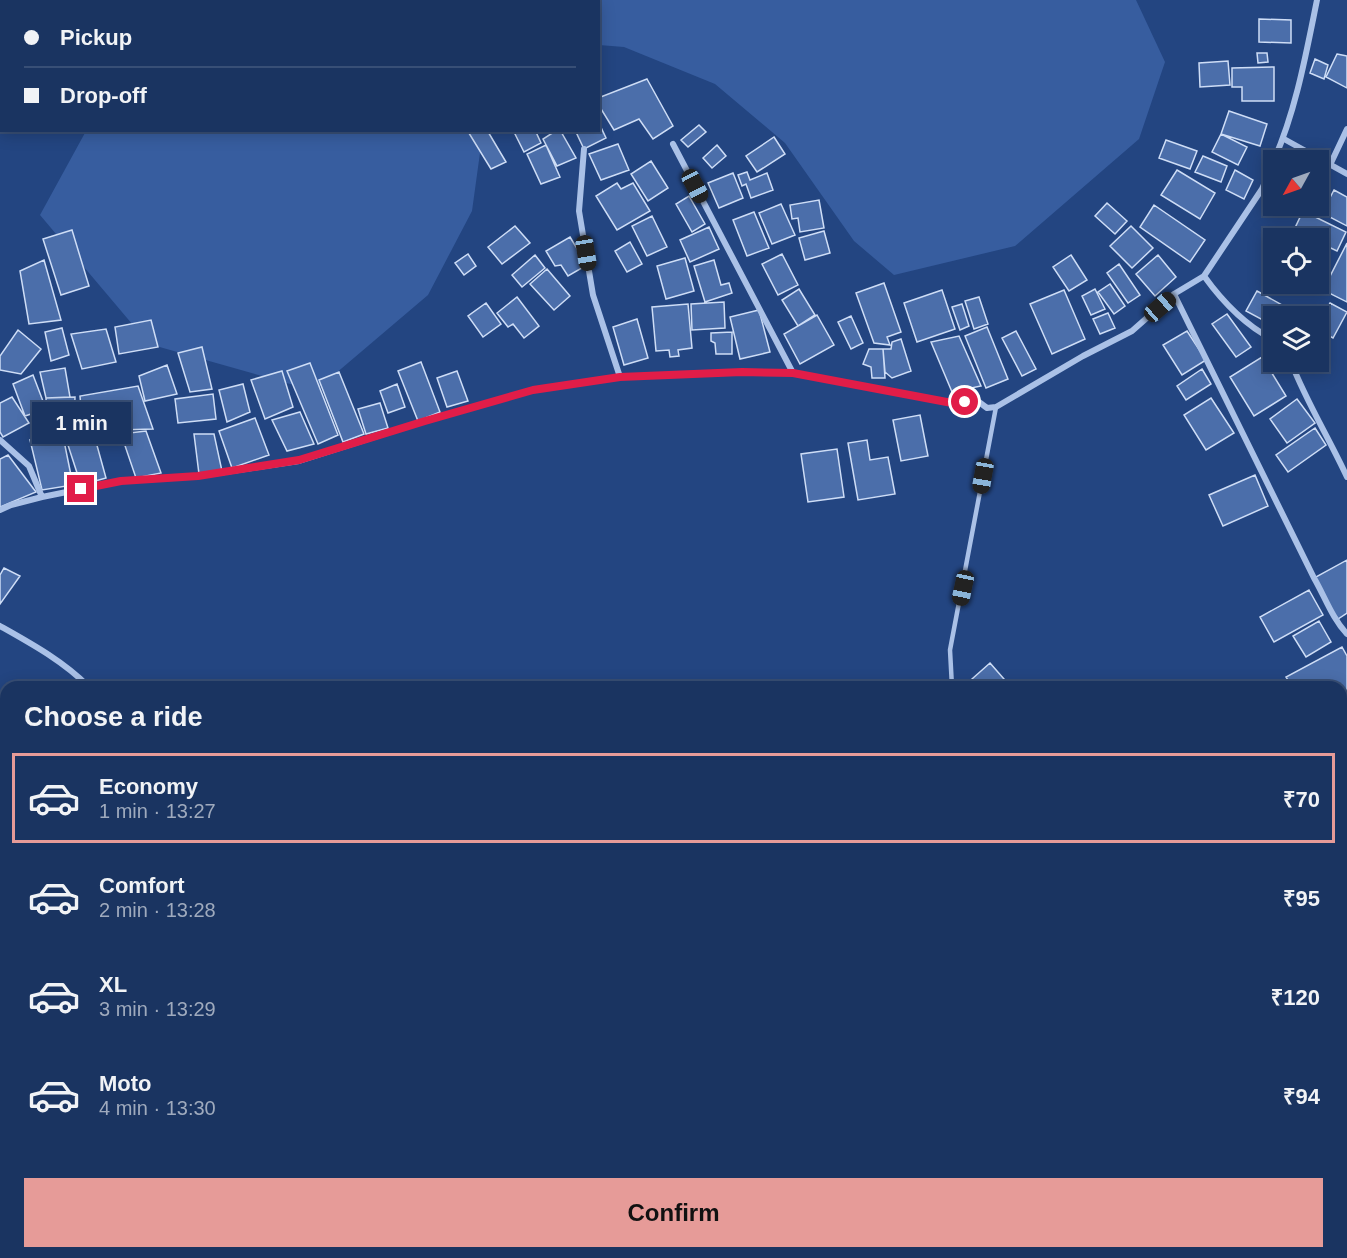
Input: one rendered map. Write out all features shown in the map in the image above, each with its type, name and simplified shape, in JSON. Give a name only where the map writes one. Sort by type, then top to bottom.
[{"type":"street","points":[[1279,150],[1302,71],[1317,0]]},
{"type":"street","points":[[1330,165],[1347,129]]},
{"type":"street","points":[[1284,139],[1347,174]]},
{"type":"street","points":[[673,144],[793,373]]},
{"type":"street","points":[[584,149],[579,211],[593,295],[620,377]]},
{"type":"street","points":[[0,510],[42,497],[121,481],[198,476],[299,460],[533,390],[620,377],[742,372],[793,373],[952,403],[979,402],[987,408],[996,407],[1083,356],[1132,331],[1174,294],[1204,276],[1263,187]]},
{"type":"street","points":[[1204,276],[1216,293],[1263,334]]},
{"type":"street","points":[[1174,294],[1329,604],[1335,621],[1347,634]]},
{"type":"street","points":[[1295,372],[1347,477]]},
{"type":"street","points":[[0,440],[29,466],[42,497]]},
{"type":"street","points":[[0,626],[47,652],[83,681]]},
{"type":"lane","points":[[952,681],[950,650],[996,407]]},
{"type":"shaded area","points":[[600,0],[1136,0],[1165,62],[1139,139],[1015,246],[894,275],[854,241],[785,143],[715,84],[624,47],[600,45]]},
{"type":"shaded area","points":[[85,132],[483,132],[472,211],[428,295],[315,391],[149,344],[40,215]]},
{"type":"building","points":[[1259,19],[1291,20],[1291,43],[1259,42]]},
{"type":"building","points":[[1257,53],[1267,53],[1268,62],[1258,63]]},
{"type":"building","points":[[1337,54],[1347,56],[1347,88],[1326,77]]},
{"type":"building","points":[[1315,59],[1328,65],[1324,79],[1310,73]]},
{"type":"building","points":[[1228,61],[1230,85],[1200,87],[1199,63]]},
{"type":"building","points":[[1274,67],[1274,101],[1242,101],[1242,87],[1232,87],[1232,68]]},
{"type":"building","points":[[647,79],[673,126],[653,139],[639,119],[614,130],[600,107],[600,97]]},
{"type":"building","points":[[1229,111],[1267,124],[1260,146],[1221,134]]},
{"type":"building","points":[[600,125],[606,138],[584,149],[576,132],[600,132]]},
{"type":"building","points":[[699,125],[706,132],[688,147],[681,140]]},
{"type":"building","points":[[468,132],[488,132],[506,162],[491,169]]},
{"type":"building","points":[[514,132],[536,132],[541,143],[524,152]]},
{"type":"building","points":[[554,132],[561,132],[576,158],[557,166],[543,139]]},
{"type":"building","points":[[1221,134],[1247,147],[1238,165],[1212,152]]},
{"type":"building","points":[[774,137],[785,154],[757,172],[746,156]]},
{"type":"building","points":[[1166,140],[1197,151],[1190,169],[1159,158]]},
{"type":"building","points":[[618,144],[629,170],[601,180],[589,154]]},
{"type":"building","points":[[546,145],[560,177],[541,184],[527,154]]},
{"type":"building","points":[[717,145],[726,156],[712,168],[703,158]]},
{"type":"building","points":[[1203,156],[1227,166],[1221,182],[1195,172]]},
{"type":"building","points":[[651,161],[668,188],[648,201],[631,174]]},
{"type":"building","points":[[1177,170],[1215,193],[1200,219],[1161,195]]},
{"type":"building","points":[[1235,170],[1253,180],[1244,199],[1226,190]]},
{"type":"building","points":[[747,172],[750,180],[767,173],[773,190],[751,198],[746,184],[742,186],[738,175]]},
{"type":"building","points":[[733,173],[743,198],[719,208],[708,183]]},
{"type":"building","points":[[617,183],[621,189],[633,183],[650,211],[617,230],[596,196]]},
{"type":"building","points":[[1334,190],[1347,197],[1347,226],[1328,216],[1329,200]]},
{"type":"building","points":[[689,196],[705,224],[692,232],[676,204]]},
{"type":"building","points":[[819,200],[824,228],[800,232],[798,218],[792,219],[790,205]]},
{"type":"building","points":[[1107,203],[1127,221],[1115,234],[1095,216]]},
{"type":"building","points":[[781,204],[795,235],[772,244],[759,213]]},
{"type":"building","points":[[1154,205],[1205,240],[1190,262],[1140,227]]},
{"type":"building","points":[[754,212],[769,248],[747,256],[733,220]]},
{"type":"building","points":[[652,216],[667,247],[647,256],[632,226]]},
{"type":"building","points":[[1301,216],[1313,216],[1346,232],[1337,251],[1329,247],[1329,228],[1295,228]]},
{"type":"building","points":[[515,226],[530,243],[502,264],[488,247]]},
{"type":"building","points":[[1131,226],[1153,248],[1132,268],[1110,246]]},
{"type":"building","points":[[709,227],[719,249],[690,262],[680,240]]},
{"type":"building","points":[[72,230],[89,286],[61,295],[43,239]]},
{"type":"building","points":[[824,231],[830,253],[805,260],[799,238]]},
{"type":"building","points":[[570,237],[587,265],[568,276],[561,265],[555,266],[546,251]]},
{"type":"building","points":[[630,242],[642,264],[627,272],[615,251]]},
{"type":"building","points":[[1347,243],[1347,302],[1329,293],[1329,278]]},
{"type":"building","points":[[468,254],[476,266],[464,275],[455,263]]},
{"type":"building","points":[[782,254],[798,285],[778,295],[762,264]]},
{"type":"building","points":[[535,255],[545,268],[522,287],[512,275]]},
{"type":"building","points":[[1071,255],[1087,280],[1069,291],[1053,267]]},
{"type":"building","points":[[1158,255],[1176,277],[1155,296],[1136,274]]},
{"type":"building","points":[[685,258],[694,291],[666,299],[657,266]]},
{"type":"building","points":[[44,260],[61,320],[29,324],[20,271]]},
{"type":"building","points":[[714,260],[721,285],[729,283],[732,293],[705,302],[694,266]]},
{"type":"building","points":[[1119,264],[1140,295],[1128,303],[1107,273]]},
{"type":"building","points":[[547,269],[570,296],[554,310],[530,284]]},
{"type":"building","points":[[884,283],[901,332],[887,337],[890,345],[874,343],[856,293]]},
{"type":"building","points":[[1110,284],[1125,306],[1114,314],[1098,292]]},
{"type":"building","points":[[799,289],[815,315],[798,326],[782,300]]},
{"type":"building","points":[[1095,289],[1105,309],[1091,315],[1082,296]]},
{"type":"building","points":[[942,290],[955,329],[917,342],[904,303]]},
{"type":"building","points":[[1064,290],[1085,339],[1052,354],[1030,304]]},
{"type":"building","points":[[1257,291],[1284,306],[1263,306],[1263,320],[1246,311]]},
{"type":"building","points":[[517,297],[539,326],[524,338],[513,324],[508,327],[497,313]]},
{"type":"building","points":[[979,297],[988,324],[974,329],[965,301]]},
{"type":"building","points":[[724,302],[725,328],[692,330],[691,304]]},
{"type":"building","points":[[486,303],[501,324],[483,337],[468,316]]},
{"type":"building","points":[[1330,303],[1347,312],[1333,338],[1329,336]]},
{"type":"building","points":[[688,304],[692,348],[678,350],[679,356],[670,357],[669,350],[656,351],[652,307]]},
{"type":"building","points":[[962,304],[969,326],[960,330],[952,307]]},
{"type":"building","points":[[759,310],[770,352],[740,359],[730,317]]},
{"type":"building","points":[[1108,313],[1115,328],[1100,334],[1093,319]]},
{"type":"building","points":[[1227,314],[1251,347],[1236,357],[1212,324]]},
{"type":"building","points":[[817,315],[834,345],[800,364],[784,334]]},
{"type":"building","points":[[851,316],[863,343],[851,349],[838,322]]},
{"type":"building","points":[[637,319],[648,358],[624,365],[613,327]]},
{"type":"building","points":[[151,320],[158,347],[119,354],[115,327]]},
{"type":"building","points":[[987,327],[1008,379],[986,388],[965,336]]},
{"type":"building","points":[[62,328],[69,355],[51,361],[45,332]]},
{"type":"building","points":[[106,329],[116,362],[82,369],[71,334]]},
{"type":"building","points":[[18,330],[41,349],[21,374],[0,370],[0,356]]},
{"type":"building","points":[[1016,331],[1036,369],[1022,376],[1002,338]]},
{"type":"building","points":[[1187,331],[1206,360],[1182,375],[1163,345]]},
{"type":"building","points":[[732,332],[732,354],[716,354],[715,343],[711,341],[711,333]]},
{"type":"building","points":[[959,336],[981,386],[952,392],[931,342]]},
{"type":"building","points":[[901,339],[911,371],[892,378],[885,372],[883,349],[891,349],[892,342]]},
{"type":"building","points":[[202,347],[212,389],[190,392],[178,353]]},
{"type":"building","points":[[869,349],[883,349],[885,378],[872,378],[871,367],[863,364]]},
{"type":"building","points":[[1262,357],[1263,372],[1271,372],[1286,396],[1254,416],[1230,377]]},
{"type":"building","points":[[421,362],[440,412],[418,421],[398,371]]},
{"type":"building","points":[[310,363],[338,435],[318,444],[287,371]]},
{"type":"building","points":[[167,365],[177,394],[145,401],[139,376]]},
{"type":"building","points":[[65,368],[70,397],[46,398],[40,372]]},
{"type":"building","points":[[1202,369],[1211,384],[1186,400],[1177,386]]},
{"type":"building","points":[[282,371],[293,407],[265,419],[251,380]]},
{"type":"building","points":[[457,371],[468,401],[447,407],[437,378]]},
{"type":"building","points":[[339,372],[364,434],[343,442],[319,380]]},
{"type":"building","points":[[33,375],[46,409],[25,416],[13,384]]},
{"type":"building","points":[[243,384],[250,412],[227,422],[219,390]]},
{"type":"building","points":[[397,384],[405,407],[388,413],[380,391]]},
{"type":"building","points":[[138,386],[153,429],[83,431],[80,396]]},
{"type":"building","points":[[213,394],[216,419],[178,423],[175,399]]},
{"type":"building","points":[[12,397],[29,423],[3,437],[0,432],[0,403]]},
{"type":"building","points":[[75,397],[74,427],[47,429],[46,398]]},
{"type":"building","points":[[1211,398],[1234,433],[1206,450],[1184,415]]},
{"type":"building","points":[[1297,399],[1315,423],[1287,443],[1270,419]]},
{"type":"building","points":[[380,403],[388,428],[366,434],[358,409]]},
{"type":"building","points":[[300,412],[314,444],[287,451],[272,420]]},
{"type":"building","points":[[920,415],[928,456],[901,461],[893,420]]},
{"type":"building","points":[[255,418],[269,455],[232,468],[219,431]]},
{"type":"building","points":[[1315,428],[1326,445],[1288,472],[1276,455]]},
{"type":"building","points":[[93,431],[106,478],[81,485],[66,439]]},
{"type":"building","points":[[146,431],[161,473],[136,478],[121,434]]},
{"type":"building","points":[[194,434],[214,434],[222,471],[199,474]]},
{"type":"building","points":[[63,436],[73,485],[42,490],[30,440]]},
{"type":"building","points":[[867,440],[870,460],[888,457],[895,494],[858,500],[848,443]]},
{"type":"building","points":[[837,449],[844,497],[808,502],[801,454]]},
{"type":"building","points":[[8,455],[36,492],[0,507],[0,459]]},
{"type":"building","points":[[1255,475],[1268,506],[1223,526],[1209,495]]},
{"type":"building","points":[[1347,560],[1347,613],[1335,621],[1314,578]]},
{"type":"building","points":[[4,568],[20,576],[0,604],[0,575]]},
{"type":"building","points":[[1309,590],[1323,615],[1274,642],[1260,617]]},
{"type":"building","points":[[1319,621],[1331,642],[1306,657],[1293,636]]},
{"type":"building","points":[[1342,647],[1347,656],[1347,681],[1288,681],[1286,677]]},
{"type":"building","points":[[990,663],[1006,681],[970,681]]},
{"type":"route","points":[[81,489],[121,481],[220,474],[299,460],[533,390],[620,377],[742,372],[793,373],[952,403],[965,402]]}]
